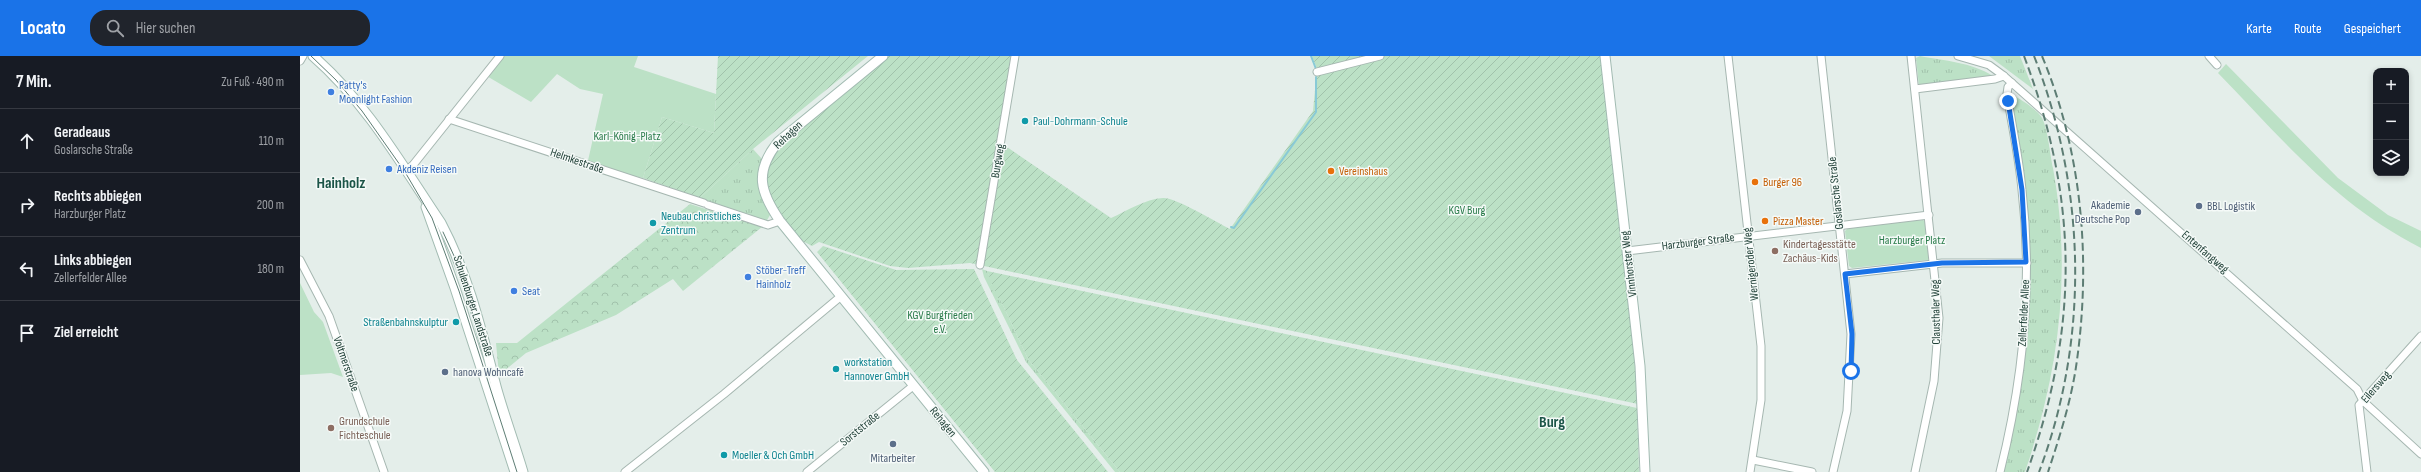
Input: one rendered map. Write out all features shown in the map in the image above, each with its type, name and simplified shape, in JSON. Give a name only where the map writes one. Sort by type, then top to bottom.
[{"type":"street","points":[[300,60],[303,56]]},
{"type":"street","name":"Schulenburger Landstraße","points":[[313,56],[352,96],[441,222],[458,259],[483,333],[498,392],[523,472]]},
{"type":"street","points":[[406,171],[500,56]]},
{"type":"street","name":"Rehagen","points":[[884,56],[788,133],[769,153],[763,169],[763,192],[780,221],[840,297],[984,472]]},
{"type":"street","name":"Burgweg","points":[[980,265],[1015,56]]},
{"type":"street","points":[[1317,72],[1380,56]]},
{"type":"street","name":"Vinnhorster Weg","points":[[1605,56],[1642,381],[1645,472]]},
{"type":"street","name":"Wernigeroder Weg","points":[[1728,56],[1762,372],[1759,425],[1750,472]]},
{"type":"street","name":"Goslarsche Straße","points":[[1821,56],[1852,334],[1851,371],[1847,411],[1833,472]]},
{"type":"street","name":"Clausthaler Weg","points":[[1912,56],[1939,318],[1931,401],[1915,472]]},
{"type":"street","name":"Entenfangweg","points":[[1958,56],[1979,60],[2004,76],[2357,389],[2363,401],[2421,454]]},
{"type":"street","points":[[2209,56],[2217,65]]},
{"type":"street","points":[[1915,89],[1995,79],[2004,76]]},
{"type":"street","name":"Zellerfelder Allee","points":[[2000,472],[2010,431],[2021,368],[2026,310],[2026,262],[2022,190],[2007,94],[2012,83]]},
{"type":"street","name":"Helmkestraße","points":[[450,119],[768,225],[780,221]]},
{"type":"street","name":"Schulenburger Landstraße","points":[[420,192],[455,288],[515,472]]},
{"type":"street","points":[[1840,225],[1929,215]]},
{"type":"street","name":"Harzburger Straße","points":[[1627,251],[1840,225]]},
{"type":"street","name":"Voltmerstraße","points":[[300,260],[329,316],[384,472]]},
{"type":"street","points":[[1845,274],[1934,264],[2026,262]]},
{"type":"street","points":[[625,472],[724,394],[840,297]]},
{"type":"street","name":"Eilersweg","points":[[2367,472],[2359,405],[2421,336]]},
{"type":"street","name":"Sorststraße","points":[[807,472],[913,386]]},
{"type":"street","points":[[1753,460],[1812,472]]},
{"type":"green space","name":"Karl-König-Platz","points":[[500,56],[638,56],[634,67],[716,94],[714,133],[662,117],[643,178],[587,165],[603,94],[580,89],[557,74],[531,102],[485,75]]},
{"type":"green space","points":[[718,56],[868,56],[753,149],[700,198],[643,178],[662,117],[714,133]]},
{"type":"green space","name":"KGV Burg","points":[[883,56],[1015,56],[1004,145],[1111,218],[1143,203],[1163,198],[1177,201],[1230,229],[1313,111],[1317,69],[1312,56],[1605,56],[1619,179],[1638,404],[970,263],[908,268],[890,266],[819,242],[812,246],[793,236],[762,183],[769,153]]},
{"type":"green space","points":[[1920,56],[1967,65],[1985,71],[1993,76],[1919,86],[1916,58]]},
{"type":"green space","points":[[1989,56],[2020,56],[2033,89]]},
{"type":"green space","points":[[2226,64],[2338,178],[2388,215],[2421,231],[2421,248],[2390,231],[2362,212],[2312,170],[2218,73]]},
{"type":"green space","points":[[2016,97],[2037,112],[2042,118],[2046,129],[2059,207],[2061,284],[2059,322],[2054,359],[2037,434],[2025,472],[2002,472],[2023,368],[2025,190],[2012,101]]},
{"type":"green space","points":[[753,149],[762,159],[759,174],[761,195],[770,215],[766,222],[700,198]]},
{"type":"green space","points":[[690,204],[762,227],[683,291],[673,279],[616,315],[526,353],[499,375],[496,343],[517,343]]},
{"type":"green space","name":"Harzburger Platz","points":[[1923,220],[1926,222],[1930,257],[1928,260],[1852,268],[1849,266],[1845,231],[1848,228]]},
{"type":"green space","name":"KGV Burgfrieden e.V.","points":[[823,246],[896,270],[974,269],[1017,360],[1108,472],[995,472],[817,252]]},
{"type":"green space","points":[[982,269],[987,271],[1028,359],[1120,472],[1115,472],[1026,362],[984,277]]},
{"type":"green space","points":[[987,271],[1637,408],[1639,472],[1120,472],[1028,359],[1000,299],[998,298]]},
{"type":"green space","points":[[300,283],[314,312],[323,322],[343,377],[331,373],[300,375]]},
{"type":"waterway","points":[[1311,56],[1316,69]]},
{"type":"waterway","points":[[1231,227],[1234,228],[1316,112],[1316,77]]},
{"type":"tram line","points":[[311,56],[336,80],[362,111],[405,172],[432,218],[459,291],[517,472]]},
{"type":"tram line","points":[[443,232],[455,258],[481,340]]},
{"type":"railway","points":[[2024,56],[2042,110],[2055,162],[2063,213],[2066,264],[2063,315],[2056,366],[2044,418],[2027,472]]},
{"type":"railway","points":[[2034,56],[2051,106],[2064,158],[2072,210],[2075,263],[2074,316],[2067,369],[2056,421],[2039,472]]},
{"type":"railway","points":[[2042,56],[2056,92],[2066,130],[2080,206],[2083,244],[2081,322],[2075,374],[2069,403],[2048,472]]},
{"type":"place","name":"Patty's Moonlight Fashion","points":[[331,92]]},
{"type":"place","name":"Paul-Dohrmann-Schule","points":[[1025,121]]},
{"type":"place","name":"Akdeniz Reisen","points":[[389,169]]},
{"type":"place","name":"Vereinshaus","points":[[1331,171]]},
{"type":"place","name":"Burger 96","points":[[1755,182]]},
{"type":"place","name":"BBL Logistik","points":[[2199,206]]},
{"type":"place","name":"Akademie Deutsche Pop","points":[[2138,212]]},
{"type":"place","name":"Pizza Master","points":[[1765,221]]},
{"type":"place","name":"Neubau christliches Zentrum","points":[[653,223]]},
{"type":"place","name":"Kindertagesstätte Zachäus-Kids","points":[[1775,251]]},
{"type":"place","name":"Stöber-Treff Hainholz","points":[[748,277]]},
{"type":"place","name":"Seat","points":[[514,291]]},
{"type":"place","name":"Straßenbahnskulptur","points":[[456,322]]},
{"type":"place","name":"workstation Hannover GmbH","points":[[836,369]]},
{"type":"place","name":"hanova Wohncafé","points":[[445,372]]},
{"type":"place","name":"Grundschule Fichteschule","points":[[331,428]]},
{"type":"place","name":"Mitarbeiter","points":[[893,444]]},
{"type":"place","name":"Moeller & Och GmbH","points":[[724,455]]},
{"type":"district","name":"Hainholz","points":[[341,183]]},
{"type":"district","name":"Burg","points":[[1552,422]]},
{"type":"route","points":[[1851,371],[1852,334],[1845,274],[1942,263],[2026,262],[2026,227],[2022,190],[2008,101]]}]
